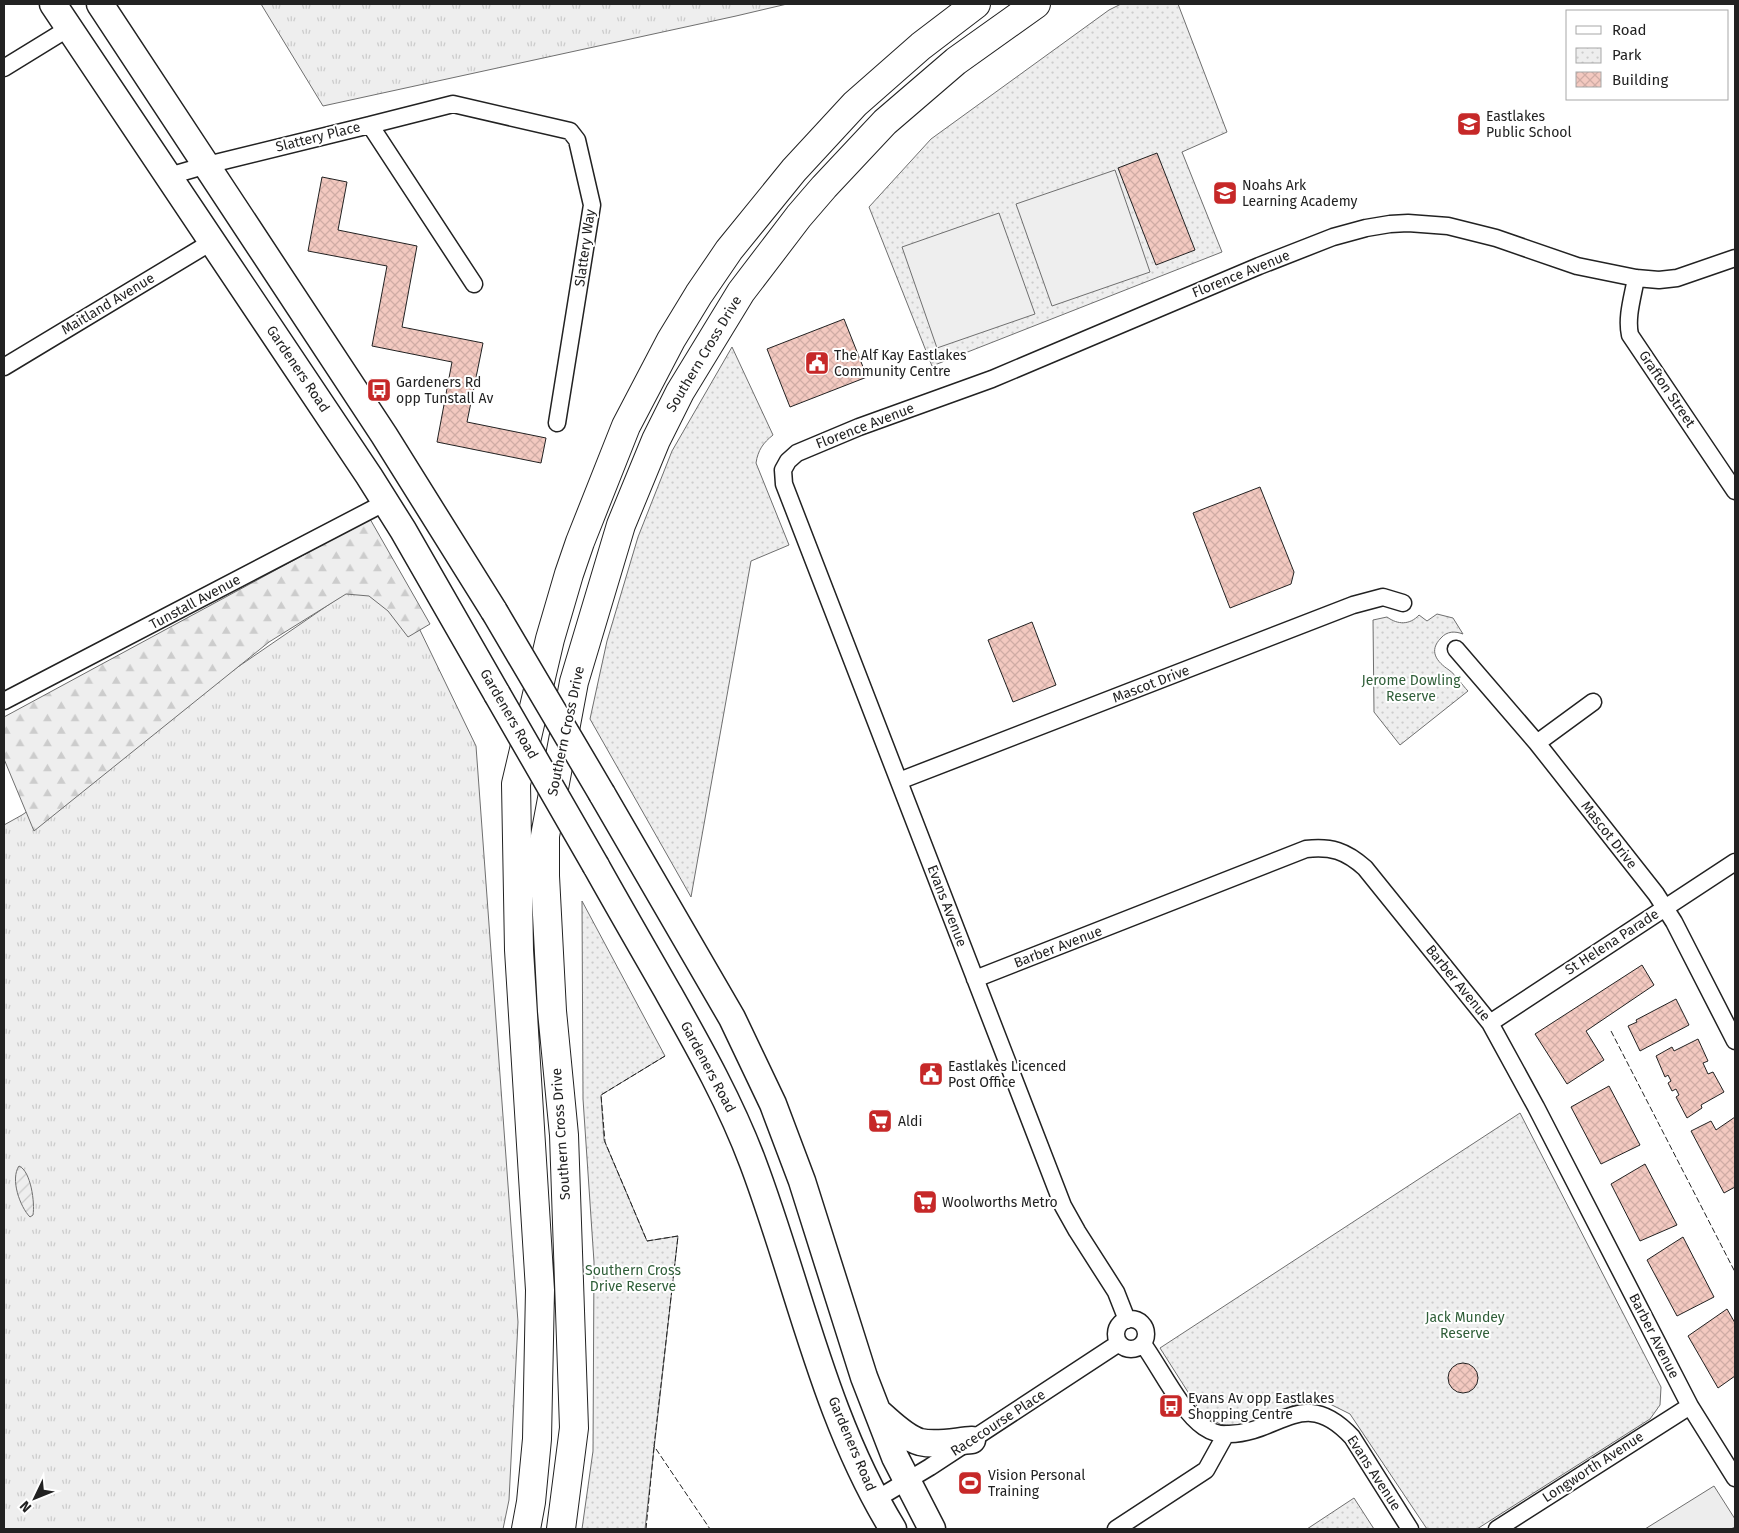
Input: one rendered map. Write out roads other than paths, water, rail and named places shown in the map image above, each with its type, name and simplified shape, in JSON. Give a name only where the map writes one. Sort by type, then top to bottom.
[{"type":"highway","points":[[526,1529],[531,1502],[537,1439],[540,1290],[519,950],[516,784],[550,639],[580,542],[626,426],[671,340],[699,294],[729,250],[794,170],[855,104],[921,46],[976,4]]},
{"type":"highway","name":"Southern Cross Drive","points":[[561,1529],[574,1428],[564,1135],[552,1010],[545,876],[545,836],[574,682],[621,525],[656,440],[680,392],[740,292],[799,216],[885,122],[956,62],[1036,4]]},
{"type":"main road","name":"Gardeners Road","points":[[53,4],[386,502],[712,1069],[752,1162],[843,1429],[875,1500],[892,1529]]},
{"type":"main road","points":[[100,4],[384,435],[494,611],[732,1018],[773,1104],[802,1182],[864,1377],[877,1412],[906,1481],[932,1529]]},
{"type":"main road","points":[[877,1412],[919,1442],[934,1444],[972,1440]]},
{"type":"street","points":[[4,68],[69,28]]},
{"type":"street","name":"Slattery Way","points":[[370,124],[453,104],[570,131],[577,140],[592,204],[557,423]]},
{"type":"street","name":"Slattery Place","points":[[169,176],[370,124],[474,284]]},
{"type":"street","name":"Florence Avenue","points":[[784,484],[783,470],[788,461],[797,453],[858,428],[992,379],[1259,266],[1333,237],[1366,228],[1408,223],[1448,226],[1496,238],[1577,266],[1636,278],[1660,280],[1677,278],[1735,258]]},
{"type":"street","name":"Maitland Avenue","points":[[4,367],[213,241]]},
{"type":"street","name":"Grafton Street","points":[[1636,278],[1628,328],[1630,335],[1735,491]]},
{"type":"street","name":"Evans Avenue","points":[[784,484],[1063,1206],[1116,1292],[1127,1320]]},
{"type":"street","name":"Tunstall Avenue","points":[[4,701],[386,502]]},
{"type":"street","name":"Mascot Drive","points":[[899,781],[1353,605],[1383,597],[1403,603]]},
{"type":"street","name":"Mascot Drive","points":[[1456,649],[1537,744],[1656,894],[1674,922],[1735,1041]]},
{"type":"street","points":[[1537,744],[1593,702]]},
{"type":"street","name":"Barber Avenue","points":[[975,978],[1306,849],[1321,847],[1335,849],[1355,858],[1366,868],[1490,1023],[1536,1107],[1690,1406],[1735,1478]]},
{"type":"street","name":"St Helena Parade","points":[[1490,1023],[1735,862]]},
{"type":"street","points":[[1127,1320],[1136,1320],[1144,1326],[1146,1336],[1143,1344],[1130,1350],[1122,1347],[1119,1343],[1117,1339],[1119,1325],[1127,1320]]},
{"type":"street","name":"Racecourse Place","points":[[875,1500],[972,1440],[1119,1343]]},
{"type":"street","name":"Evans Avenue","points":[[1143,1344],[1196,1420],[1206,1429],[1226,1434],[1248,1433],[1295,1414],[1316,1414],[1329,1418],[1341,1425],[1352,1437],[1410,1529]]},
{"type":"street","name":"Longworth Avenue","points":[[1497,1529],[1690,1406]]},
{"type":"street","points":[[1116,1529],[1206,1470],[1226,1434]]},
{"type":"place","name":"Eastlakes Public School","points":[[1469,124]]},
{"type":"place","name":"Noahs Ark Learning Academy","points":[[1225,193]]},
{"type":"place","name":"The Alf Kay Eastlakes Community Centre","points":[[817,363]]},
{"type":"place","name":"Gardeners Rd opp Tunstall Av","points":[[379,390]]},
{"type":"place","name":"Eastlakes Licenced Post Office","points":[[931,1074]]},
{"type":"place","name":"Aldi","points":[[880,1121]]},
{"type":"place","name":"Woolworths Metro","points":[[925,1202]]},
{"type":"place","name":"Evans Av opp Eastlakes Shopping Centre","points":[[1171,1406]]},
{"type":"place","name":"Vision Personal Training","points":[[970,1483]]},
{"type":"park label","name":"Jerome Dowling Reserve","points":[[1411,688]]},
{"type":"park label","name":"Southern Cross Drive Reserve","points":[[633,1278]]},
{"type":"park label","name":"Jack Mundey Reserve","points":[[1465,1325]]}]
